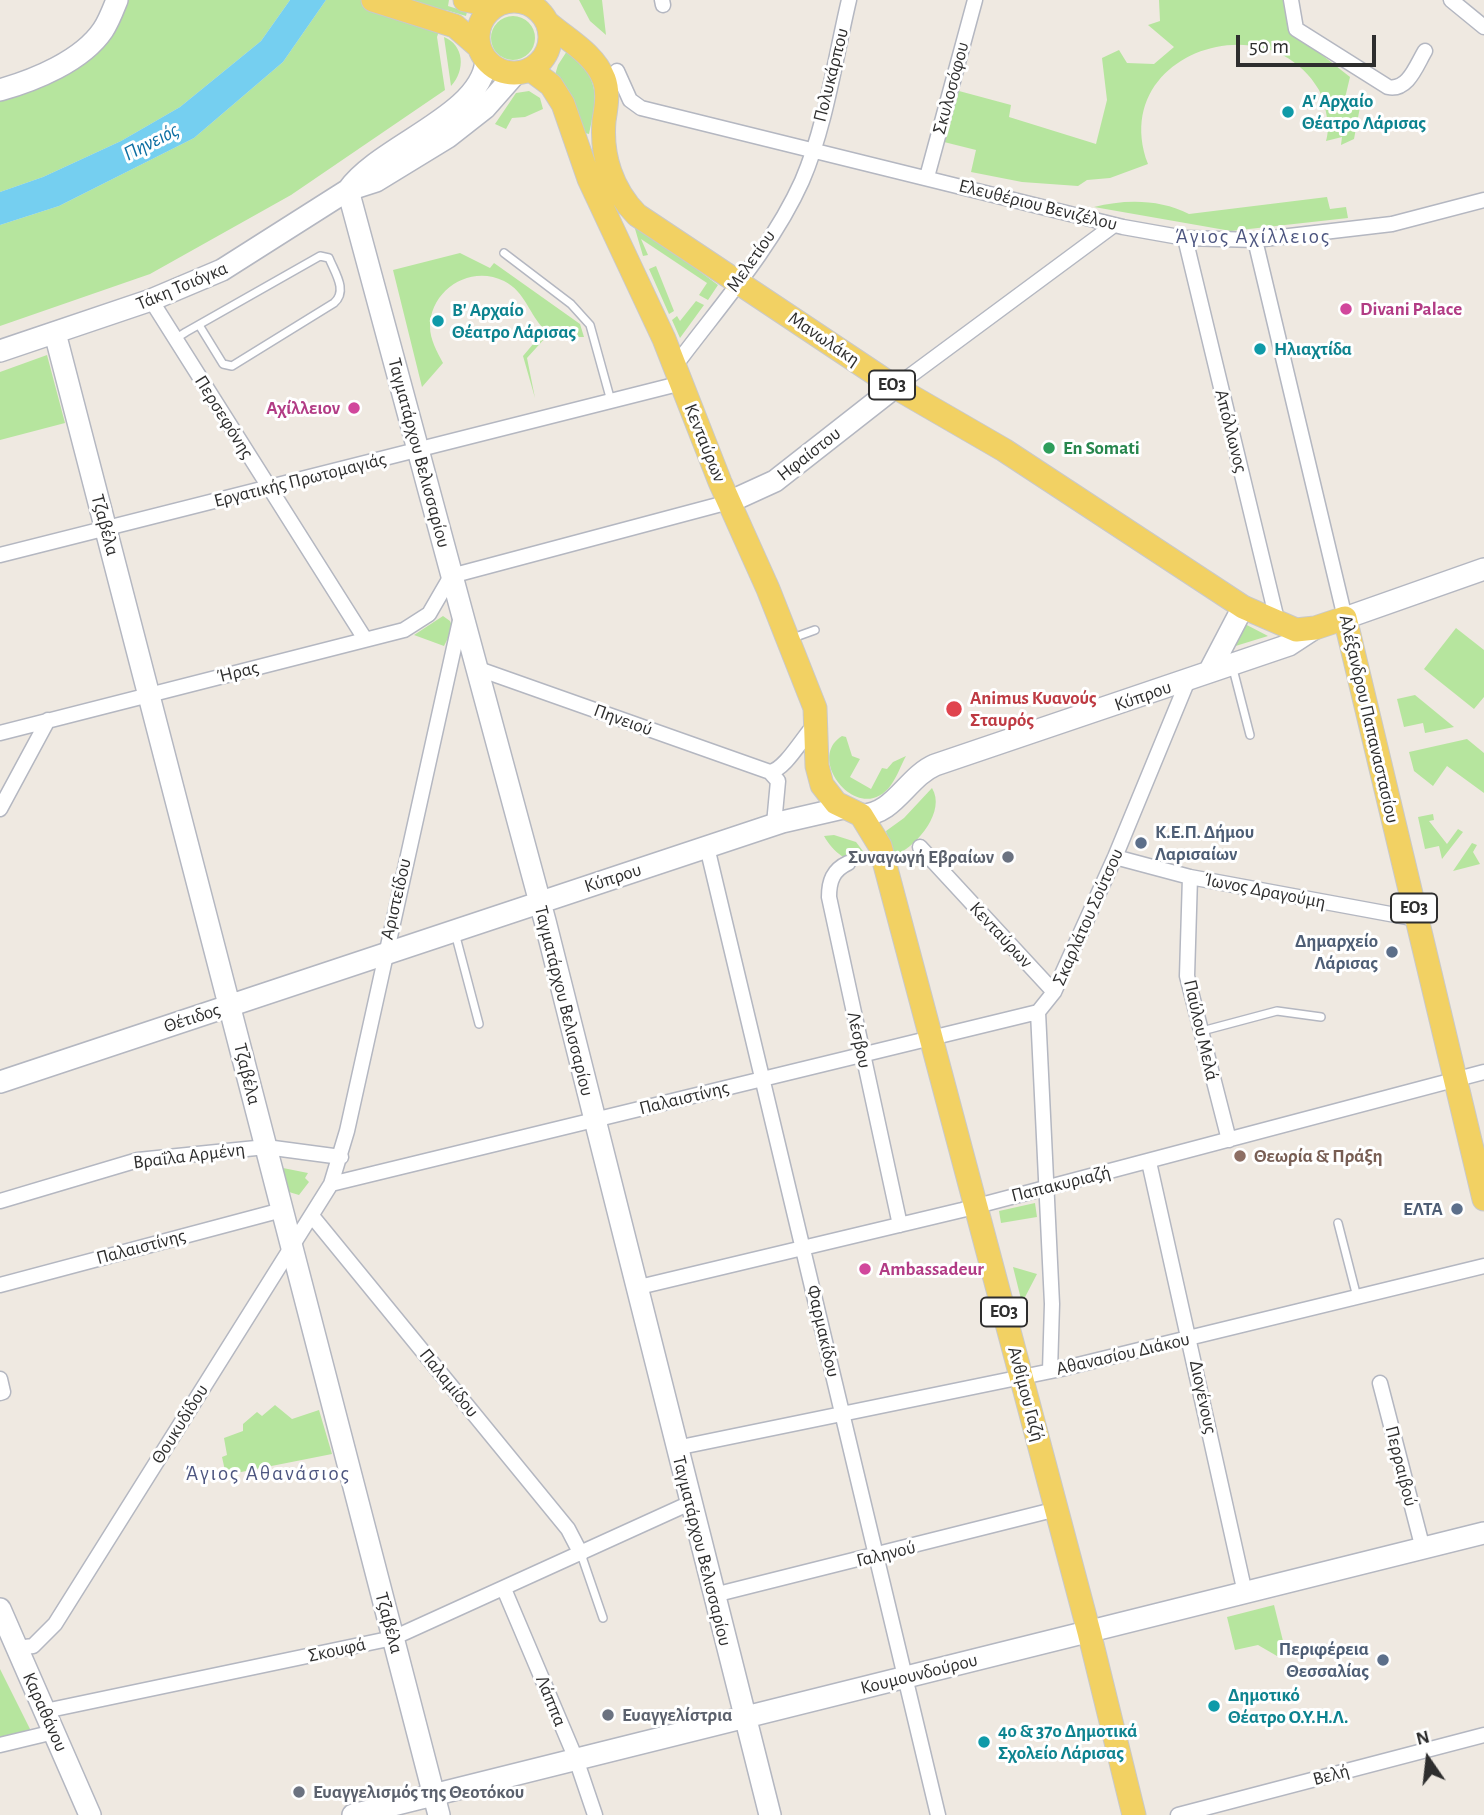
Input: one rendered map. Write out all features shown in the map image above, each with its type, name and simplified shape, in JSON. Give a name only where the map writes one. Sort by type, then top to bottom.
[{"type":"main road","name":"ΕΟ3","points":[[373,0],[463,30],[499,71],[523,72]]},
{"type":"main road","name":"ΕΟ3","points":[[465,0],[531,5],[546,14]]},
{"type":"main road","points":[[482,53],[481,23],[505,2]]},
{"type":"main road","points":[[523,72],[543,60],[548,49],[550,34],[546,14]]},
{"type":"main road","name":"Μανωλάκη","points":[[546,14],[586,53],[604,77],[607,89],[604,158],[629,208],[895,387],[1004,450],[1243,607],[1278,624]]},
{"type":"main road","name":"Κενταύρων","points":[[523,72],[551,85],[563,104],[589,178],[678,375],[789,639],[818,721],[818,772],[825,790],[852,812]]},
{"type":"main road","name":"Κύπρου","points":[[1278,624],[1296,630],[1315,628],[1345,618]]},
{"type":"main road","name":"Αλέξανδρου Παπαναστασίου","points":[[1345,618],[1484,1199]]},
{"type":"main road","name":"Ανθίμου Γαζή","points":[[852,812],[880,846],[1090,1632],[1134,1815]]},
{"type":"street","points":[[0,90],[67,62],[92,43],[104,29],[117,0]]},
{"type":"street","name":"Πολυκάρπου","points":[[813,149],[849,0]]},
{"type":"street","name":"Σκυλοσόφου","points":[[927,177],[975,0]]},
{"type":"street","points":[[1291,0],[1296,29],[1388,87],[1397,89],[1404,85],[1425,51]]},
{"type":"street","points":[[1451,0],[1484,27]]},
{"type":"street","name":"Τάκη Τσιόγκα","points":[[348,190],[370,164],[462,104],[482,78],[482,53]]},
{"type":"street","name":"Ελευθέριου Βενιζέλου","points":[[617,71],[630,100],[641,108],[1114,225],[1185,238],[1255,240],[1392,224],[1484,200]]},
{"type":"street","name":"Τάκη Τσιόγκα","points":[[0,351],[151,300],[222,270],[348,190],[376,181],[458,130],[523,72]]},
{"type":"street","name":"Μελετίου","points":[[678,375],[796,193],[813,149]]},
{"type":"street","name":"Ταγματάρχου Βελισσαρίου","points":[[348,190],[540,902],[635,1288],[770,1815]]},
{"type":"street","name":"Ηφαίστου","points":[[451,576],[730,502],[775,481],[895,387],[1114,225]]},
{"type":"street","name":"Απόλλωνος","points":[[1185,238],[1278,624]]},
{"type":"street","name":"Αλέξανδρου Παπαναστασίου","points":[[1255,240],[1345,618]]},
{"type":"street","name":"Περσεφόνης","points":[[151,300],[365,639]]},
{"type":"street","name":"Τζαβέλα","points":[[55,333],[437,1805]]},
{"type":"street","name":"Εργατικής Πρωτομαγιάς","points":[[0,555],[611,401],[678,375]]},
{"type":"street","name":"Κύπρου","points":[[1345,618],[1484,569]]},
{"type":"street","name":"Ήρας","points":[[0,733],[365,639],[420,622],[429,614],[451,576]]},
{"type":"street","points":[[1209,672],[1243,607]]},
{"type":"street","name":"Αριστείδου","points":[[331,1184],[341,1157],[461,613]]},
{"type":"street","name":"Κύπρου","points":[[384,954],[774,824],[852,812],[875,814],[890,805],[931,766],[1289,645],[1315,628]]},
{"type":"street","name":"Πηνειού","points":[[476,668],[770,772]]},
{"type":"street","name":"Σκαρλάτου Σούτσου","points":[[1038,1012],[1054,992],[1115,857],[1188,680]]},
{"type":"street","points":[[0,809],[48,720]]},
{"type":"street","points":[[774,824],[778,781],[770,772],[785,766],[798,742],[818,721]]},
{"type":"street","name":"Φαρμακίδου","points":[[707,847],[938,1815]]},
{"type":"street","name":"Κενταύρων","points":[[920,847],[1054,992]]},
{"type":"street","name":"Ίωνος Δραγούμη","points":[[1115,857],[1190,877],[1417,919]]},
{"type":"street","name":"Λέσβου","points":[[848,863],[839,867],[832,876],[829,897],[900,1225]]},
{"type":"street","name":"Παύλου Μελά","points":[[1190,877],[1187,976],[1228,1140]]},
{"type":"street","name":"Θέτιδος","points":[[0,1082],[384,954]]},
{"type":"street","points":[[1038,1012],[1052,1304],[1050,1371]]},
{"type":"street","name":"Παλαιστίνης","points":[[331,1184],[1038,1012]]},
{"type":"street","name":"Παπακυριαζή","points":[[635,1288],[976,1206],[1484,1072]]},
{"type":"street","name":"Βραΐλα Αρμένη","points":[[0,1201],[138,1160],[266,1147],[341,1157]]},
{"type":"street","name":"Διογένους","points":[[1149,1161],[1245,1593]]},
{"type":"street","name":"Θουκυδίδου","points":[[9,1637],[33,1646],[55,1625],[331,1184]]},
{"type":"street","name":"Παλαιστίνης","points":[[0,1285],[282,1210]]},
{"type":"street","name":"Παλαμίδου","points":[[312,1216],[568,1529],[581,1554]]},
{"type":"street","name":"Αθανασίου Διάκου","points":[[676,1448],[1050,1371],[1484,1266]]},
{"type":"street","points":[[0,1379],[3,1392],[0,1393]]},
{"type":"street","name":"Περραιβού","points":[[1380,1383],[1423,1549]]},
{"type":"street","name":"Σκουφά","points":[[45,1712],[393,1638],[690,1503]]},
{"type":"street","name":"Γαληνού","points":[[714,1595],[1057,1510]]},
{"type":"street","name":"Κουμουνδούρου","points":[[353,1815],[437,1805],[576,1759],[1484,1533]]},
{"type":"street","name":"Λάππα","points":[[504,1589],[576,1759],[595,1815]]},
{"type":"street","name":"Καραθάνου","points":[[0,1609],[9,1637],[90,1815]]},
{"type":"street","points":[[0,1745],[54,1732]]},
{"type":"street","name":"Βελή","points":[[1178,1815],[1484,1735]]},
{"type":"lane","points":[[504,253],[571,304],[590,325],[611,401]]},
{"type":"lane","points":[[175,339],[199,325],[323,256],[329,258],[341,287],[340,297],[334,303],[232,366],[223,364],[199,325]]},
{"type":"lane","points":[[789,639],[816,629]]},
{"type":"lane","points":[[1232,664],[1250,735]]},
{"type":"lane","points":[[454,931],[479,1024]]},
{"type":"lane","points":[[1201,1031],[1277,1011],[1321,1017]]},
{"type":"lane","points":[[1338,1223],[1357,1298]]},
{"type":"lane","points":[[581,1554],[603,1618]]},
{"type":"green space","points":[[127,0],[290,0],[261,41],[180,107],[121,141],[43,177],[0,192],[0,101],[22,94],[109,38]]},
{"type":"green space","points":[[326,0],[449,0],[448,6],[467,12],[466,16],[446,10],[437,37],[445,90],[291,195],[150,274],[0,326],[0,225],[59,206],[194,138],[283,62]]},
{"type":"green space","points":[[579,0],[602,0],[606,35],[590,21]]},
{"type":"green space","points":[[1159,0],[1284,0],[1289,29],[1350,77],[1345,98],[1360,107],[1354,139],[1341,145],[1342,137],[1326,141],[1328,122],[1321,95],[1295,63],[1265,48],[1231,45],[1199,52],[1170,69],[1150,93],[1141,126],[1148,164],[1110,178],[1087,180],[1078,186],[1022,182],[971,172],[976,150],[944,142],[959,91],[1011,105],[1009,117],[1096,144],[1107,100],[1102,58],[1119,50],[1127,63],[1154,64],[1174,47],[1148,25],[1160,21]]},
{"type":"green space","points":[[513,16],[529,22],[535,38],[529,54],[513,60],[497,54],[491,38],[497,22]]},
{"type":"green space","points":[[444,37],[456,46],[461,58],[459,73],[451,86]]},
{"type":"green space","points":[[567,51],[586,70],[594,88],[594,108],[589,134],[585,133],[555,75]]},
{"type":"green space","points":[[529,91],[540,98],[543,109],[525,117],[512,118],[506,129],[495,124],[516,93]]},
{"type":"green space","points":[[1327,197],[1330,209],[1346,207],[1348,218],[1231,231],[1094,207],[1142,202],[1166,205],[1189,214]]},
{"type":"green space","points":[[633,222],[718,285],[708,300],[699,295],[707,283],[641,239],[648,255],[643,256]]},
{"type":"green space","points":[[460,253],[490,268],[494,263],[580,324],[584,337],[546,337],[527,358],[535,398],[523,356],[545,330],[517,291],[504,281],[491,277],[466,278],[444,292],[437,302],[432,314],[430,332],[443,363],[422,387],[393,270]]},
{"type":"green space","points":[[656,266],[674,311],[669,314],[649,269]]},
{"type":"green space","points":[[696,301],[704,305],[680,338],[672,320],[677,316],[680,321]]},
{"type":"green space","points":[[47,355],[65,423],[0,440],[0,372]]},
{"type":"green space","points":[[443,616],[450,621],[453,628],[444,646],[414,635]]},
{"type":"green space","points":[[1243,623],[1268,636],[1229,648]]},
{"type":"green space","points":[[1456,628],[1484,650],[1484,697],[1474,709],[1424,669]]},
{"type":"green space","points":[[1415,695],[1454,727],[1425,733],[1423,723],[1404,727],[1397,699]]},
{"type":"green space","points":[[842,736],[846,737],[852,756],[860,759],[850,777],[871,789],[882,768],[887,769],[893,762],[906,756],[891,785],[878,796],[865,799],[852,794],[841,785],[833,773],[829,759],[832,746]]},
{"type":"green space","points":[[1467,739],[1484,753],[1484,793],[1447,766],[1433,786],[1414,771],[1409,752]]},
{"type":"green space","points":[[932,788],[935,807],[928,826],[906,849],[898,854],[892,853],[886,831],[904,818]]},
{"type":"green space","points":[[1433,814],[1434,820],[1429,821],[1447,844],[1458,829],[1463,832],[1442,859],[1439,846],[1425,849],[1418,817]]},
{"type":"green space","points":[[834,835],[856,842],[872,863],[850,861],[838,853],[824,836]]},
{"type":"green space","points":[[1472,843],[1477,845],[1473,852],[1480,864],[1453,871]]},
{"type":"green space","points":[[283,1168],[308,1173],[305,1178],[309,1182],[299,1195],[289,1192]]},
{"type":"green space","points":[[1035,1203],[1037,1217],[1001,1223],[999,1211]]},
{"type":"green space","points":[[1013,1267],[1037,1274],[1022,1303]]},
{"type":"green space","points":[[275,1405],[292,1419],[319,1410],[332,1454],[226,1475],[222,1457],[227,1455],[224,1438],[243,1431],[243,1424],[257,1412],[262,1416]]},
{"type":"green space","points":[[1274,1605],[1286,1653],[1277,1656],[1258,1645],[1235,1650],[1227,1617]]},
{"type":"green space","points":[[0,1669],[32,1733],[0,1741]]},
{"type":"water","name":"Πηνειός","points":[[290,0],[326,0],[283,62],[194,138],[59,206],[0,225],[0,192],[43,177],[121,141],[180,107],[261,41]]},
{"type":"place","name":"Α' Αρχαίο Θέατρο Λάρισας","points":[[1288,112]]},
{"type":"place","name":"Divani Palace","points":[[1346,309]]},
{"type":"place","name":"Β' Αρχαίο Θέατρο Λάρισας","points":[[438,321]]},
{"type":"place","name":"Ηλιαχτίδα","points":[[1260,349]]},
{"type":"place","name":"Αχίλλειον","points":[[354,408]]},
{"type":"place","name":"En Somati","points":[[1049,448]]},
{"type":"place","name":"Animus Κυανούς Σταυρός","points":[[954,709]]},
{"type":"place","name":"Κ.Ε.Π. Δήμου Λαρισαίων","points":[[1141,843]]},
{"type":"place","name":"Συναγωγή Εβραίων","points":[[1008,857]]},
{"type":"place","name":"Δημαρχείο Λάρισας","points":[[1392,952]]},
{"type":"place","name":"Θεωρία & Πράξη","points":[[1240,1156]]},
{"type":"place","name":"ΕΛΤΑ","points":[[1457,1209]]},
{"type":"place","name":"Ambassadeur","points":[[865,1269]]},
{"type":"place","name":"Περιφέρεια Θεσσαλίας","points":[[1383,1660]]},
{"type":"place","name":"Δημοτικό Θέατρο Ο.Υ.Η.Λ.","points":[[1214,1706]]},
{"type":"place","name":"Ευαγγελίστρια","points":[[608,1715]]},
{"type":"place","name":"4ο & 37ο Δημοτικά Σχολείο Λάρισας","points":[[984,1742]]},
{"type":"place","name":"Ευαγγελισμός της Θεοτόκου","points":[[299,1792]]},
{"type":"district","name":"Άγιος Αχίλλειος","points":[[1253,237]]},
{"type":"district","name":"Άγιος Αθανάσιος","points":[[268,1474]]}]
